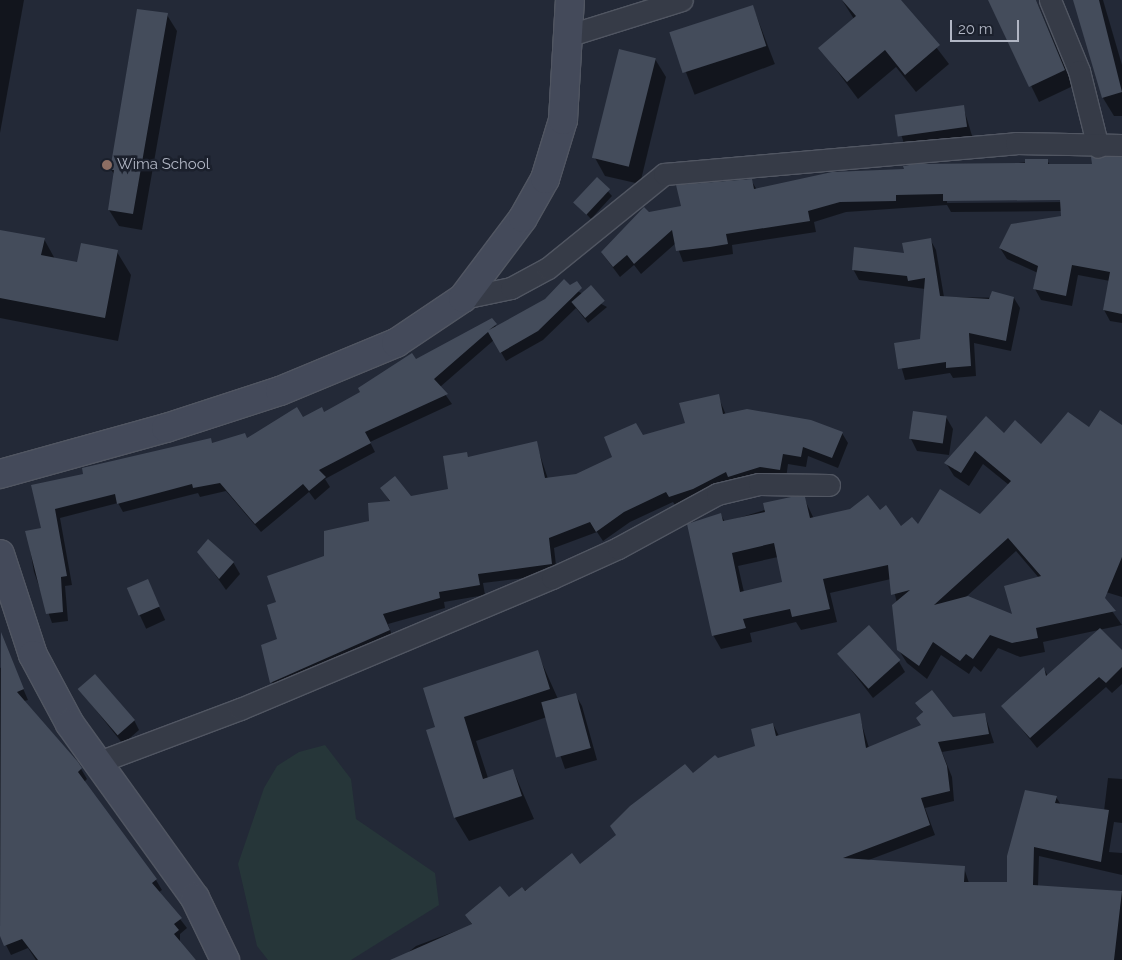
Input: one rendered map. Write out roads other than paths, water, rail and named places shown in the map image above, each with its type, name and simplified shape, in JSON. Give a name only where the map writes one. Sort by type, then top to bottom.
[{"type":"street","points":[[0,474],[166,428],[280,391],[396,343],[463,298],[523,218],[545,179],[563,120],[570,35],[570,0]]},
{"type":"street","points":[[570,35],[682,0]]},
{"type":"street","points":[[1050,0],[1079,71],[1098,147]]},
{"type":"street","points":[[463,298],[511,288],[548,268],[664,174],[1016,143],[1098,147],[1122,145]]},
{"type":"street","points":[[98,762],[240,710],[552,578],[618,548],[717,494],[759,484],[829,485]]},
{"type":"street","points":[[0,554],[33,655],[70,724],[194,898],[225,960]]},
{"type":"place","name":"Wima School","points":[[107,165]]}]
